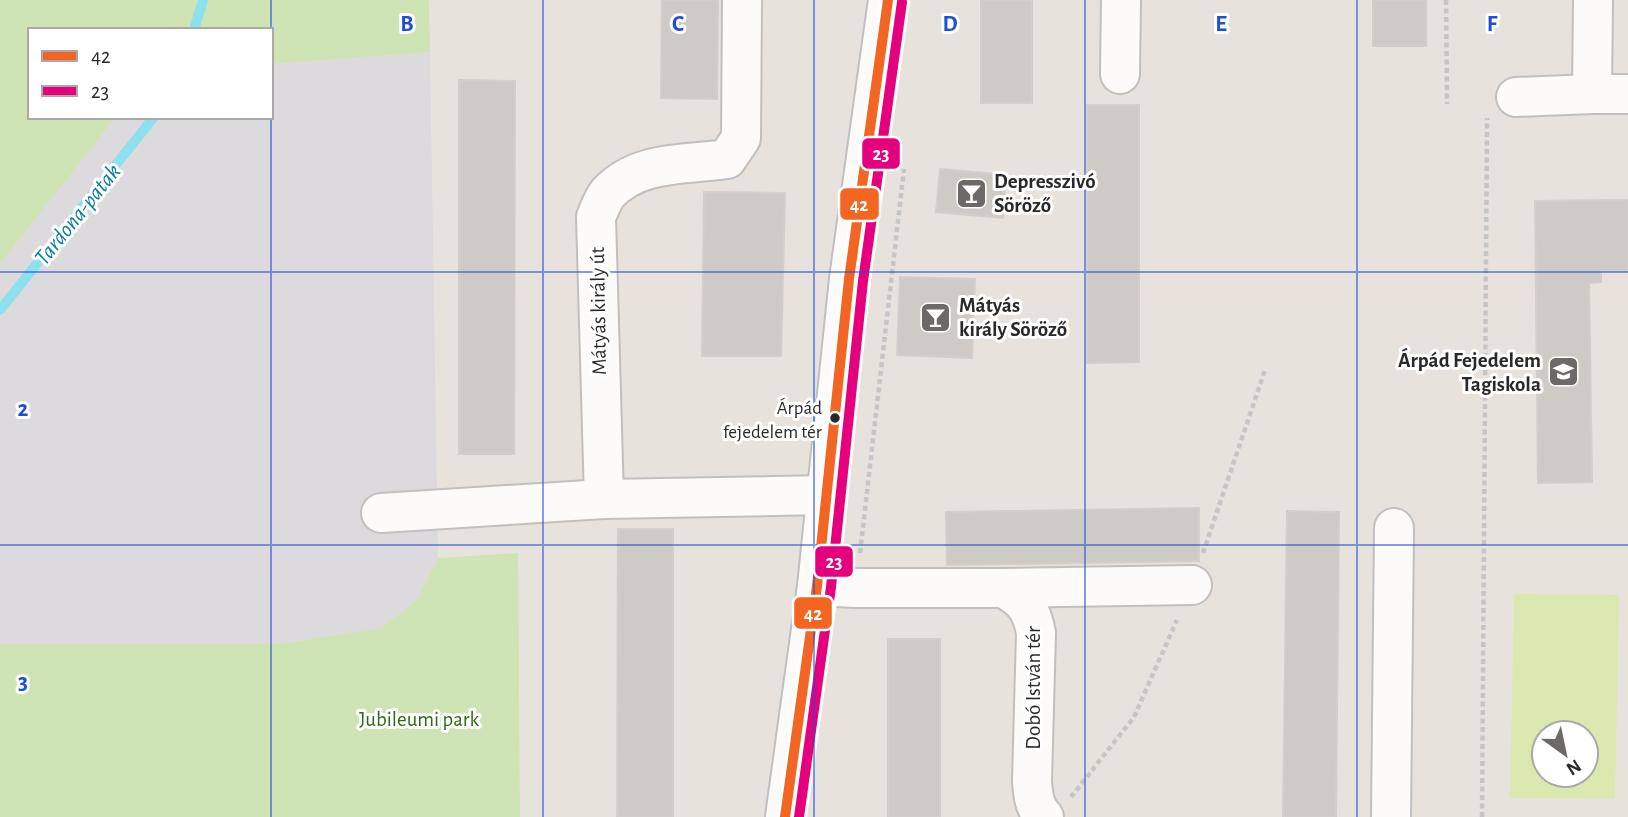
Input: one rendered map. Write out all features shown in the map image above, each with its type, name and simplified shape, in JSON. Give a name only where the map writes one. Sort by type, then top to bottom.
[{"type":"street","name":"Mátyás király út","points":[[604,499],[596,217],[607,194],[633,173],[667,164],[727,159],[741,138],[742,0]]},
{"type":"street","points":[[785,817],[817,586],[849,279],[888,0]]},
{"type":"street","points":[[1120,74],[1121,0]]},
{"type":"street","points":[[1501,106],[1610,94],[1593,0]]},
{"type":"street","points":[[381,513],[604,499],[827,495]]},
{"type":"street","points":[[1391,817],[1394,528]]},
{"type":"street","points":[[817,586],[1003,588],[1192,585]]},
{"type":"street","name":"Dobó István tér","points":[[1003,588],[1018,596],[1033,616],[1036,663],[1033,795],[1038,810],[1044,817]]},
{"type":"path","points":[[1446,0],[1447,104]]},
{"type":"path","points":[[1482,817],[1501,106]]},
{"type":"path","points":[[855,588],[904,165]]},
{"type":"shaded area","points":[[430,52],[438,558],[416,601],[381,628],[280,644],[0,644],[0,264],[114,119],[273,119],[273,64]]},
{"type":"green space","points":[[0,0],[429,0],[430,52],[273,64],[273,28],[28,28],[28,119],[114,119],[0,264]]},
{"type":"green space","name":"Jubileumi park","points":[[518,553],[520,817],[0,817],[0,644],[280,644],[381,628],[416,601],[438,558]]},
{"type":"green space","points":[[1514,594],[1619,595],[1615,799],[1510,798]]},
{"type":"building","points":[[662,0],[718,0],[717,99],[661,98]]},
{"type":"building","points":[[981,0],[1032,0],[1032,103],[981,103]]},
{"type":"building","points":[[1373,0],[1426,0],[1426,46],[1373,46]]},
{"type":"building","points":[[459,80],[515,81],[514,454],[459,454]]},
{"type":"building","points":[[1087,105],[1139,105],[1139,362],[1087,363]]},
{"type":"building","name":"Depresszivó Söröző","points":[[940,169],[1006,175],[1003,218],[936,212]]},
{"type":"building","points":[[704,192],[785,193],[781,356],[702,356]]},
{"type":"building","name":"Árpád Fejedelem Tagiskola","points":[[1628,200],[1628,271],[1601,271],[1601,282],[1589,283],[1592,482],[1538,483],[1535,201]]},
{"type":"building","name":"Mátyás király Söröző","points":[[900,277],[975,279],[972,358],[897,355]]},
{"type":"building","points":[[1199,508],[1199,561],[947,565],[946,512]]},
{"type":"building","points":[[1287,511],[1339,512],[1336,817],[1283,817]]},
{"type":"building","points":[[618,529],[673,529],[673,817],[617,817]]},
{"type":"building","points":[[888,639],[940,639],[940,817],[888,817]]},
{"type":"waterway","name":"Tardona-patak","points":[[195,28],[203,0]]},
{"type":"waterway","name":"Tardona-patak","points":[[0,310],[152,119]]},
{"type":"transit line","name":"42","points":[[785,817],[817,586],[849,279],[888,0]]},
{"type":"transit line","name":"23","points":[[799,817],[831,587],[863,281],[902,2]]},
{"type":"place","name":"Depresszivó Söröző","points":[[971,193]]},
{"type":"place","name":"Mátyás király Söröző","points":[[936,317]]},
{"type":"place","name":"Árpád Fejedelem Tagiskola","points":[[1564,372]]},
{"type":"place","name":"Árpád fejedelem tér","points":[[835,418]]}]
